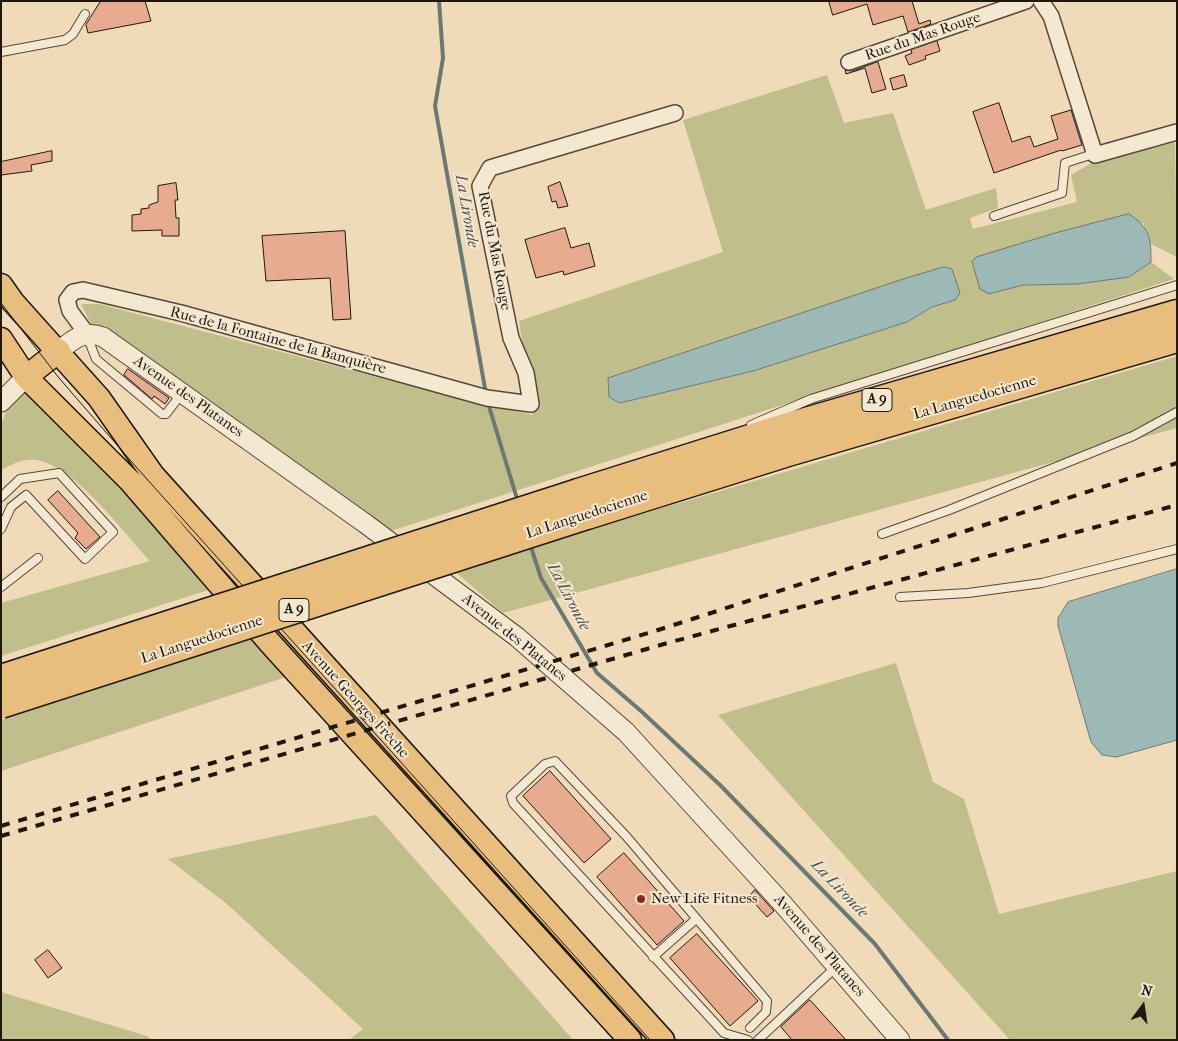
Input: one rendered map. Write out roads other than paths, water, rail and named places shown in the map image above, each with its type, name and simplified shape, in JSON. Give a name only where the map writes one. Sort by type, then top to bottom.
[{"type":"highway","name":"La Languedocienne","points":[[1,705],[582,504],[656,466],[1177,313]]},
{"type":"highway","name":"La Languedocienne","points":[[1,678],[582,504],[788,453],[1177,339]]},
{"type":"main road","name":"Avenue Georges Frêche","points":[[1,285],[18,308],[59,351],[99,398],[153,475],[663,1040]]},
{"type":"main road","name":"Avenue Georges Frêche","points":[[1,338],[26,377],[131,482],[270,643],[630,1040]]},
{"type":"main road","points":[[26,377],[59,351]]},
{"type":"street","name":"Rue du Mas Rouge","points":[[849,62],[1026,1]]},
{"type":"street","points":[[1041,1],[1051,16],[1095,155],[1177,132]]},
{"type":"street","name":"Rue du Mas Rouge","points":[[531,404],[526,373],[511,338],[480,186],[490,168],[674,113]]},
{"type":"street","name":"Rue de la Fontaine de la Banquière","points":[[87,334],[70,311],[67,300],[72,292],[83,290],[181,313],[487,398],[531,404]]},
{"type":"street","points":[[59,351],[80,335],[87,334]]},
{"type":"street","name":"Avenue des Platanes","points":[[87,334],[103,337],[182,392],[366,524],[517,637],[626,732],[782,903],[900,1040]]},
{"type":"street","points":[[1,402],[26,377]]},
{"type":"lane","points":[[1,52],[66,40],[73,34],[85,14]]},
{"type":"lane","points":[[994,216],[1062,193],[1065,163],[1095,155]]},
{"type":"lane","points":[[747,427],[811,399],[1177,286]]},
{"type":"lane","points":[[87,334],[96,359],[162,414],[166,414],[182,392]]},
{"type":"lane","points":[[882,534],[949,510],[1134,436],[1177,412]]},
{"type":"lane","points":[[656,466],[720,439]]},
{"type":"lane","points":[[1,497],[20,479],[59,473],[113,532],[85,559],[26,495],[10,507],[1,529]]},
{"type":"lane","points":[[900,597],[968,593],[1042,583],[1177,548]]},
{"type":"lane","points":[[1,587],[38,558]]},
{"type":"lane","points":[[748,1040],[724,1033],[513,803],[511,796],[545,764],[555,761],[626,836],[767,1000],[766,1012],[750,1028]]},
{"type":"lane","points":[[653,957],[696,919]]},
{"type":"lane","points":[[758,1040],[836,967]]},
{"type":"water","points":[[1129,214],[1141,224],[1148,234],[1151,246],[1151,262],[1129,277],[1077,284],[1023,285],[989,294],[980,289],[972,262],[976,257],[1055,233]]},
{"type":"water","points":[[944,267],[952,269],[960,293],[955,300],[932,307],[907,322],[753,371],[620,403],[609,397],[608,378]]},
{"type":"water","points":[[1177,569],[1177,740],[1116,757],[1102,755],[1091,742],[1058,626],[1058,618],[1068,602]]},
{"type":"waterway","name":"La Lironde","points":[[439,1],[443,58],[435,106],[486,394]]},
{"type":"waterway","name":"La Lironde","points":[[488,403],[518,502]]},
{"type":"waterway","name":"La Lironde","points":[[530,544],[541,578],[597,673],[641,711],[720,785],[875,944],[948,1040]]},
{"type":"tram line","points":[[1,303],[59,378],[137,468],[650,1040]]},
{"type":"railway","points":[[1,826],[655,631],[1177,463]]},
{"type":"railway","points":[[1,836],[664,644],[1177,505]]},
{"type":"place","name":"New Life Fitness","points":[[641,899]]}]
